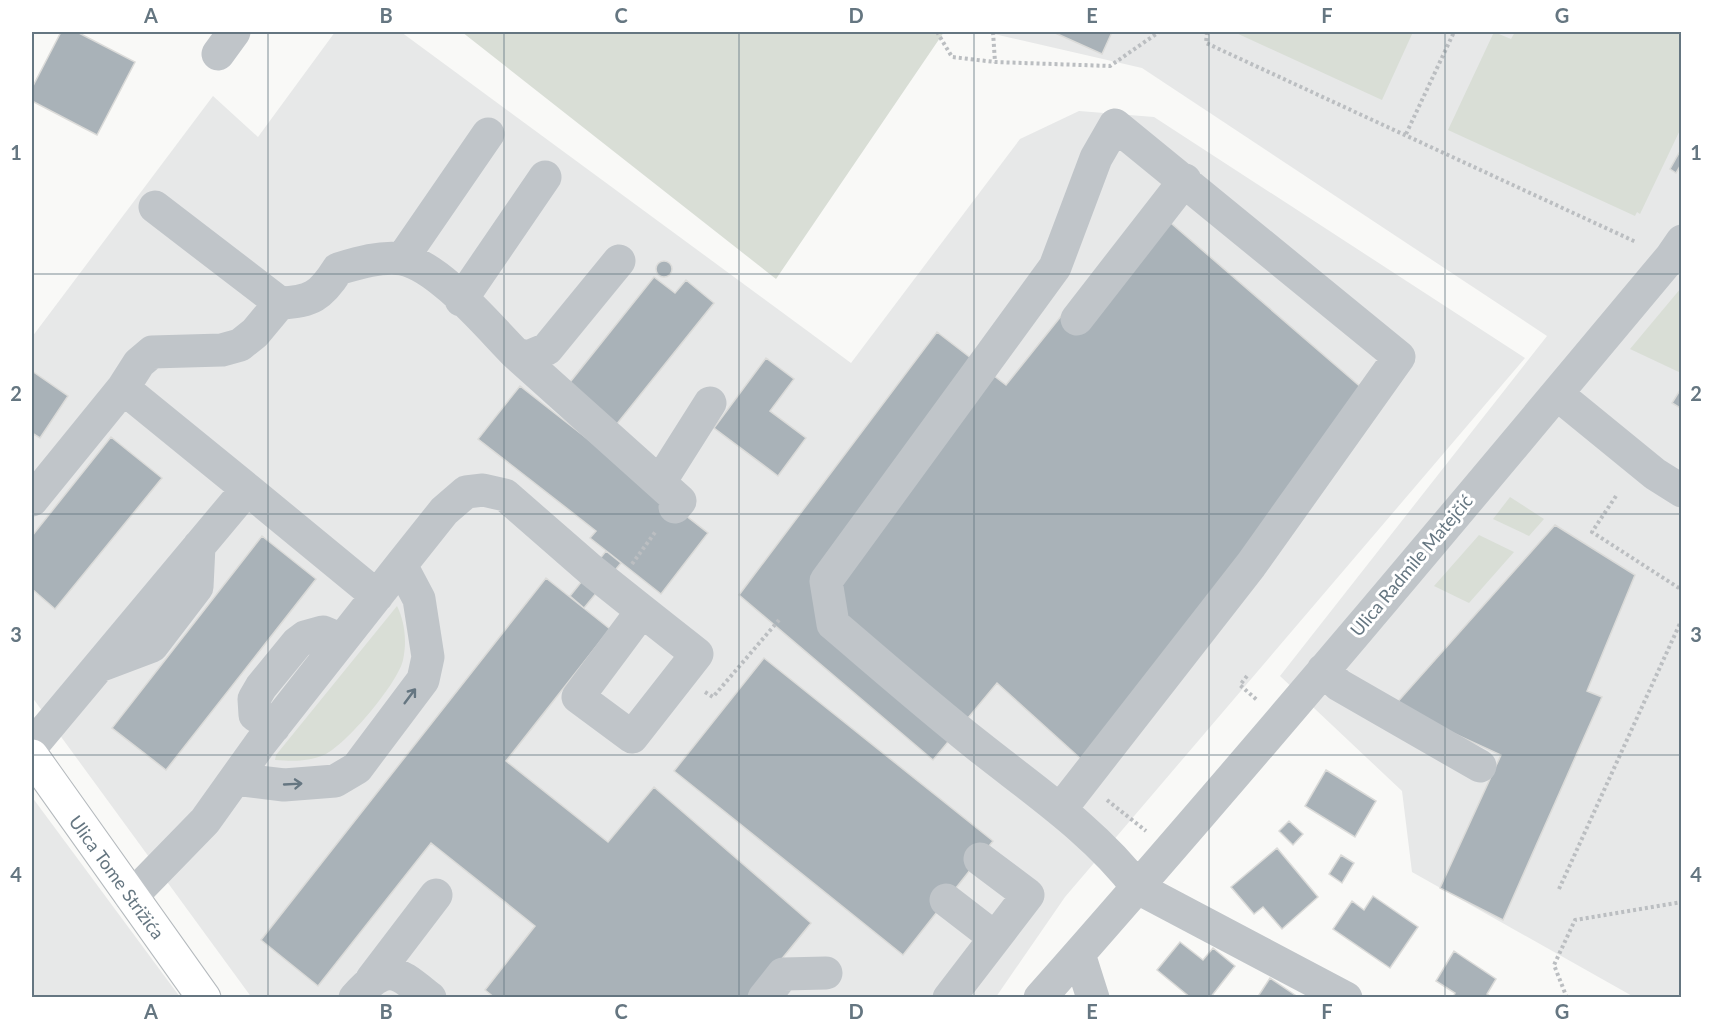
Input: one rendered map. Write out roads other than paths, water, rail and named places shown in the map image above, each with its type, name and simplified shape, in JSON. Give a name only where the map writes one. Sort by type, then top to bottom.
[{"type":"main road","name":"Ulica Tome Strižića","points":[[32,756],[130,897],[204,998]]},
{"type":"street","points":[[1060,810],[1088,771],[1251,565],[1399,357],[1115,125],[1096,158],[1055,267],[826,581],[832,624],[958,730],[1060,810],[1122,867],[1138,888],[1345,997]]},
{"type":"street","points":[[402,260],[488,134]]},
{"type":"street","points":[[461,300],[545,177]]},
{"type":"street","points":[[1077,319],[1185,180]]},
{"type":"street","points":[[155,207],[280,303],[308,302],[331,280],[338,269],[369,260],[402,260],[428,269],[667,495],[710,402]]},
{"type":"street","name":"Ulica Radmile Matejčić","points":[[1040,998],[1138,888],[1557,394],[1671,257],[1682,240]]},
{"type":"street","points":[[516,354],[528,357],[547,349],[619,261]]},
{"type":"street","points":[[32,500],[123,388],[139,363],[152,352],[222,350],[240,345],[255,333],[280,303]]},
{"type":"street","points":[[123,388],[377,596]]},
{"type":"street","points":[[1557,394],[1655,474],[1682,491]]},
{"type":"street","points":[[32,746],[247,489]]},
{"type":"street","points":[[130,897],[205,821],[274,727],[401,565],[455,500],[466,492],[483,490],[505,495],[642,611]]},
{"type":"street","points":[[235,779],[284,785],[335,781],[357,768],[423,680],[428,657],[419,599],[401,565]]},
{"type":"street","points":[[1323,670],[1339,686],[1480,766]]},
{"type":"street","points":[[949,998],[1028,895],[980,859]]},
{"type":"street","points":[[364,988],[436,895]]},
{"type":"street","points":[[946,900],[994,937]]},
{"type":"street","points":[[1079,954],[1093,998]]},
{"type":"street","points":[[764,998],[783,974],[832,965],[805,998]]},
{"type":"street","points":[[364,988],[386,974],[397,973],[430,998]]}]
